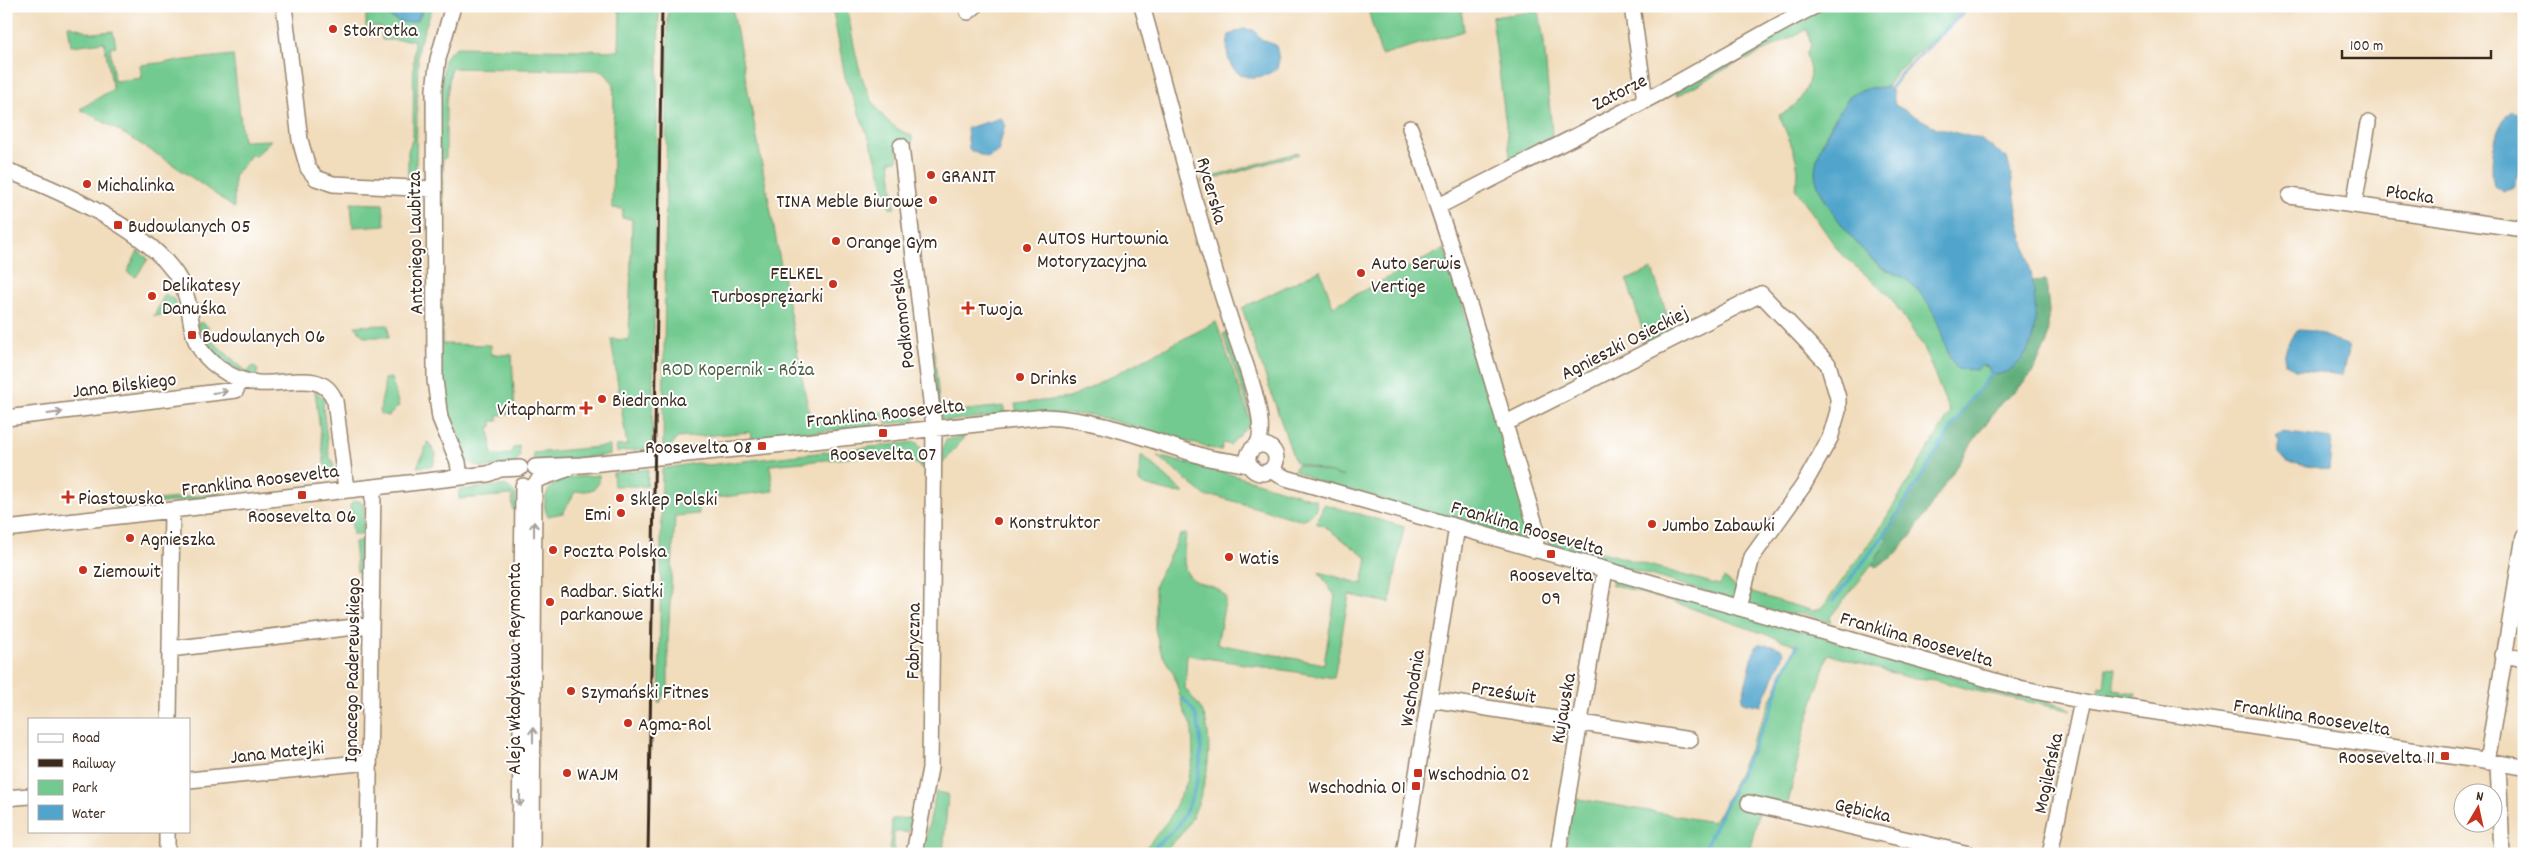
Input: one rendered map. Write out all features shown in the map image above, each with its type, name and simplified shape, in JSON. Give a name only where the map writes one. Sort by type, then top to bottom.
[{"type":"street","points":[[284,6],[300,140],[308,168],[316,178],[333,184],[433,190]]},
{"type":"street","name":"Antoniego Laubitza","points":[[453,6],[442,43],[434,89],[433,190],[437,398],[440,418],[458,462],[460,477]]},
{"type":"street","name":"Rycerska","points":[[1142,6],[1227,311],[1252,382],[1260,425],[1262,456]]},
{"type":"street","points":[[1632,6],[1645,101]]},
{"type":"street","points":[[1784,22],[1789,6]]},
{"type":"street","name":"Zatorze","points":[[1439,206],[1645,101],[1814,6]]},
{"type":"street","points":[[2354,205],[2368,123]]},
{"type":"street","points":[[1410,128],[1439,206],[1537,531],[1535,550]]},
{"type":"street","name":"Podkomorska","points":[[901,146],[934,427]]},
{"type":"street","points":[[6,170],[48,186],[91,208],[145,242],[163,258],[181,282],[192,335],[198,347],[216,366],[240,379],[257,384],[314,381],[329,388],[335,401],[346,490]]},
{"type":"street","name":"Płocka","points":[[2290,196],[2524,229]]},
{"type":"street","name":"Agnieszki Osieckiej","points":[[1504,424],[1761,294],[1828,364],[1834,378],[1838,411],[1830,438],[1803,486],[1752,557],[1739,608]]},
{"type":"street","name":"Jana Bilskiego","points":[[6,418],[236,390],[240,379]]},
{"type":"street","name":"Franklina Roosevelta","points":[[6,529],[488,474],[531,477],[581,465],[1017,418],[1062,418],[1103,424],[1190,450],[1262,456],[1286,478],[2018,688],[2082,701],[2524,767]]},
{"type":"street","name":"Fabryczna","points":[[914,854],[930,768],[934,427]]},
{"type":"street","name":"Aleja Władysława Reymonta","points":[[531,477],[538,489],[534,503],[532,854]]},
{"type":"street","name":"Aleja Władysława Reymonta","points":[[520,854],[531,477]]},
{"type":"street","name":"Ignacego Paderewskiego","points":[[368,854],[373,487]]},
{"type":"street","points":[[169,718],[172,510]]},
{"type":"street","name":"Wschodnia","points":[[1404,854],[1457,528]]},
{"type":"street","points":[[2502,854],[2493,763],[2504,655],[2524,536]]},
{"type":"street","name":"Kujawska","points":[[1558,854],[1605,570]]},
{"type":"street","points":[[170,649],[371,625]]},
{"type":"street","points":[[2504,655],[2524,659]]},
{"type":"street","name":"Prześwit","points":[[1430,699],[1690,740]]},
{"type":"street","name":"Mogileńska","points":[[2050,854],[2082,701]]},
{"type":"street","name":"Jana Matejki","points":[[190,780],[369,762]]},
{"type":"street","points":[[6,798],[28,796]]},
{"type":"street","name":"Gębicka","points":[[1749,803],[1968,854]]},
{"type":"street","points":[[167,832],[167,854]]},
{"type":"green space","points":[[366,6],[380,6],[386,15],[399,22],[421,15],[423,6],[433,6],[418,47],[416,168],[411,182],[360,179],[408,179],[408,151],[413,138],[414,40],[382,40],[381,27],[366,27]]},
{"type":"green space","points":[[612,6],[659,6],[652,448],[617,452],[616,446],[627,445],[611,339],[629,340],[632,219],[622,218],[623,209],[612,208],[614,84],[602,70],[451,68],[446,103],[446,158],[443,158],[442,292],[438,290],[438,118],[444,60],[449,52],[457,47],[619,51],[620,13]]},
{"type":"green space","name":"ROD Kopernik - Róża","points":[[668,6],[732,6],[810,419],[892,411],[894,416],[918,415],[914,421],[887,424],[886,417],[873,418],[873,426],[752,439],[751,432],[677,438],[671,446],[663,447]]},
{"type":"green space","points":[[832,6],[847,7],[858,63],[871,99],[895,127],[912,136],[912,145],[897,147],[898,160],[890,161],[895,208],[890,208],[874,152],[845,77]]},
{"type":"green space","points":[[1367,6],[1461,6],[1464,31],[1381,55]]},
{"type":"green space","points":[[1827,6],[1966,6],[1935,38],[1897,71],[1887,87],[1870,88],[1852,94],[1828,130],[1819,151],[1816,172],[1818,183],[1830,208],[1850,235],[1878,265],[1908,281],[1930,305],[1944,335],[1948,357],[1988,367],[1991,374],[1964,408],[1884,535],[1888,539],[1873,564],[1830,617],[1830,622],[1802,613],[1786,615],[1752,605],[1748,599],[1749,592],[1813,611],[1823,607],[1878,531],[1950,413],[1924,348],[1889,295],[1840,253],[1795,188],[1798,180],[1796,161],[1779,115],[1796,104],[1807,87],[1810,68],[1806,54],[1811,45],[1807,29],[1748,59],[1740,61],[1677,96],[1676,89]]},
{"type":"green space","points":[[1539,11],[1544,42],[1552,134],[1547,145],[1511,164],[1492,17]]},
{"type":"green space","points":[[68,25],[93,33],[113,31],[116,46],[110,47],[114,81],[142,78],[140,65],[233,55],[243,141],[271,140],[255,157],[252,154],[234,176],[234,208],[159,156],[80,109],[113,89],[104,42],[71,46]]},
{"type":"green space","points":[[1298,152],[1299,154],[1201,183],[1202,180]]},
{"type":"green space","points":[[351,203],[383,204],[385,225],[353,227]]},
{"type":"green space","points":[[1444,249],[1533,534],[1527,541],[1316,481],[1294,470],[1297,464],[1344,477],[1295,462],[1242,308],[1320,270],[1333,306]]},
{"type":"green space","points":[[138,251],[148,259],[136,277],[127,272]]},
{"type":"green space","points":[[1652,269],[1673,333],[1647,345],[1627,280]]},
{"type":"green space","points":[[2046,280],[2049,311],[2047,342],[2033,372],[2022,385],[2001,403],[1972,443],[1911,536],[1894,556],[1876,567],[1873,564],[1888,539],[1883,535],[1964,408],[1991,374],[1996,375],[2028,352],[2034,333],[2032,281]]},
{"type":"green space","points":[[165,294],[176,301],[175,314],[154,316]]},
{"type":"green space","points":[[442,304],[442,344],[491,345],[491,354],[512,355],[515,414],[498,415],[498,421],[492,421],[492,427],[489,427],[492,455],[510,454],[513,448],[519,446],[520,455],[516,463],[481,467],[466,459],[455,444],[443,396],[439,305]]},
{"type":"green space","points":[[202,322],[209,328],[204,334],[247,372],[253,366],[258,370],[256,377],[236,368],[213,351],[197,324]]},
{"type":"green space","points":[[1216,322],[1251,423],[1230,445],[1223,443],[1221,451],[1092,415],[1017,413],[1015,404],[1069,398]]},
{"type":"green space","points":[[388,325],[389,337],[364,337],[355,326]]},
{"type":"green space","points":[[1227,332],[1244,382],[1253,421],[1223,334]]},
{"type":"green space","points":[[934,350],[939,402],[950,412],[1004,406],[1004,415],[948,421],[940,417],[930,354]]},
{"type":"green space","points":[[391,378],[399,406],[389,416],[380,414],[380,409],[384,379]]},
{"type":"green space","points":[[315,391],[325,399],[323,406],[329,456],[334,466],[330,476],[326,477]]},
{"type":"green space","points":[[965,436],[943,463],[941,462],[942,450],[946,440]]},
{"type":"green space","points":[[428,442],[436,454],[433,466],[417,467]]},
{"type":"green space","points":[[916,442],[924,452],[922,468],[901,453],[770,465],[773,491],[698,500],[699,514],[675,516],[668,639],[668,686],[659,704],[662,469],[696,463],[708,465]]},
{"type":"green space","points":[[610,446],[610,455],[537,462],[534,460],[533,453]]},
{"type":"green space","points":[[1141,456],[1184,493],[1171,492],[1141,484],[1139,481]]},
{"type":"green space","points":[[1157,456],[1223,472],[1316,500],[1315,511],[1300,520],[1215,496],[1207,497]]},
{"type":"green space","points":[[648,469],[647,486],[614,486],[613,473]]},
{"type":"green space","points":[[599,475],[599,483],[593,490],[575,492],[563,513],[548,516],[545,509],[545,498],[549,489],[554,484],[568,478]]},
{"type":"green space","points":[[506,485],[516,494],[516,509],[513,510],[512,495],[459,499],[459,490]]},
{"type":"green space","points":[[223,493],[209,498],[117,508],[113,505]]},
{"type":"green space","points":[[353,501],[360,501],[364,506],[363,535],[353,535],[350,505]]},
{"type":"green space","points":[[1324,504],[1404,527],[1390,603],[1349,595],[1334,678],[1187,655],[1185,688],[1202,710],[1207,727],[1209,742],[1206,775],[1197,806],[1181,835],[1161,854],[1141,854],[1169,819],[1187,782],[1193,758],[1192,727],[1184,711],[1174,675],[1161,652],[1155,629],[1155,585],[1180,535],[1186,534],[1184,564],[1186,571],[1195,581],[1216,588],[1226,597],[1217,644],[1324,664],[1335,596],[1319,572],[1362,584],[1367,558],[1324,526],[1316,523]]},
{"type":"green space","points":[[1546,536],[1719,585],[1724,578],[1739,589],[1737,596],[1729,598],[1550,546]]},
{"type":"green space","points":[[364,540],[364,570],[357,572],[354,542]]},
{"type":"green space","points":[[1616,578],[2065,707],[2072,711],[1935,680],[1906,677],[1828,654],[1805,729],[1787,808],[1759,810],[1749,854],[1564,854],[1573,798],[1713,822],[1722,809],[1796,645],[1682,605],[1611,584]]},
{"type":"green space","points":[[2106,668],[2116,669],[2113,690],[2136,693],[2135,702],[2100,695],[2099,687],[2104,688]]},
{"type":"green space","points":[[936,792],[948,794],[943,854],[923,852]]},
{"type":"green space","points":[[911,818],[909,832],[894,832],[894,852],[890,852],[892,819]]},
{"type":"water","points":[[380,6],[423,6],[418,20],[401,22],[392,18]]},
{"type":"water","points":[[1243,29],[1254,30],[1262,40],[1276,45],[1279,60],[1277,69],[1266,75],[1246,77],[1232,67],[1228,58],[1227,48],[1229,35]]},
{"type":"water","points":[[1887,87],[1892,90],[1895,105],[1937,128],[1980,139],[2007,158],[2032,277],[2035,317],[2033,336],[2026,353],[2015,366],[2004,373],[1991,374],[1988,367],[1982,365],[1977,370],[1957,369],[1934,314],[1920,292],[1901,276],[1880,266],[1862,249],[1831,209],[1817,183],[1815,173],[1819,153],[1828,131],[1846,102],[1852,94],[1870,88]]},
{"type":"water","points":[[2512,111],[2524,115],[2524,157],[2513,187],[2503,192],[2494,186],[2492,157],[2500,125]]},
{"type":"water","points":[[1001,118],[1005,124],[998,152],[987,158],[969,150],[967,128]]},
{"type":"water","points":[[2299,330],[2313,331],[2349,346],[2342,375],[2295,369],[2285,363],[2288,345],[2292,336]]},
{"type":"water","points":[[2282,432],[2332,439],[2329,470],[2287,462],[2279,453],[2279,440],[2276,436]]},
{"type":"water","points":[[1759,644],[1775,646],[1783,650],[1784,654],[1761,706],[1743,702],[1742,699],[1755,647]]},
{"type":"waterway","points":[[1890,89],[1900,75],[1970,6]]},
{"type":"waterway","points":[[1833,601],[1891,526],[1964,408],[1991,374]]},
{"type":"waterway","points":[[1702,854],[1772,708],[1783,672],[1798,645]]},
{"type":"waterway","points":[[1149,854],[1179,824],[1186,812],[1199,772],[1201,744],[1199,730],[1194,712],[1183,698]]},
{"type":"railway","points":[[648,854],[662,6]]},
{"type":"place","name":"Stokrotka","points":[[333,29]]},
{"type":"place","name":"GRANIT","points":[[931,175]]},
{"type":"place","name":"Michalinka","points":[[87,184]]},
{"type":"place","name":"TINA Meble Biurowe","points":[[933,200]]},
{"type":"place","name":"Budowlanych 05","points":[[118,225]]},
{"type":"place","name":"Orange Gym","points":[[836,241]]},
{"type":"place","name":"AUTOS Hurtownia Motoryzacyjna","points":[[1027,248]]},
{"type":"place","name":"Auto Serwis Vertige","points":[[1361,273]]},
{"type":"place","name":"FELKEL Turbosprężarki","points":[[833,284]]},
{"type":"place","name":"Delikatesy Danuśka","points":[[152,296]]},
{"type":"place","name":"Twoja","points":[[968,308]]},
{"type":"place","name":"Budowlanych 06","points":[[192,335]]},
{"type":"place","name":"Drinks","points":[[1020,377]]},
{"type":"place","name":"Biedronka","points":[[602,399]]},
{"type":"place","name":"Vitapharm","points":[[586,408]]},
{"type":"place","name":"Roosevelta 07","points":[[883,433]]},
{"type":"place","name":"Roosevelta 08","points":[[762,446]]},
{"type":"place","name":"Roosevelta 06","points":[[302,495]]},
{"type":"place","name":"Piastowska","points":[[68,497]]},
{"type":"place","name":"Sklep Polski","points":[[620,498]]},
{"type":"place","name":"Emi","points":[[621,513]]},
{"type":"place","name":"Konstruktor","points":[[999,521]]},
{"type":"place","name":"Jumbo Zabawki","points":[[1652,524]]},
{"type":"place","name":"Agnieszka","points":[[130,538]]},
{"type":"place","name":"Poczta Polska","points":[[553,550]]},
{"type":"place","name":"Roosevelta 09","points":[[1551,554]]},
{"type":"place","name":"Watis","points":[[1229,557]]},
{"type":"place","name":"Ziemowit","points":[[83,570]]},
{"type":"place","name":"Radbar. Siatki parkanowe","points":[[550,602]]},
{"type":"place","name":"Szymański Fitnes","points":[[571,691]]},
{"type":"place","name":"Agma-Rol","points":[[628,723]]},
{"type":"place","name":"Roosevelta 11","points":[[2445,756]]},
{"type":"place","name":"WAJM","points":[[567,773]]},
{"type":"place","name":"Wschodnia 02","points":[[1418,773]]},
{"type":"place","name":"Wschodnia 01","points":[[1416,786]]}]
